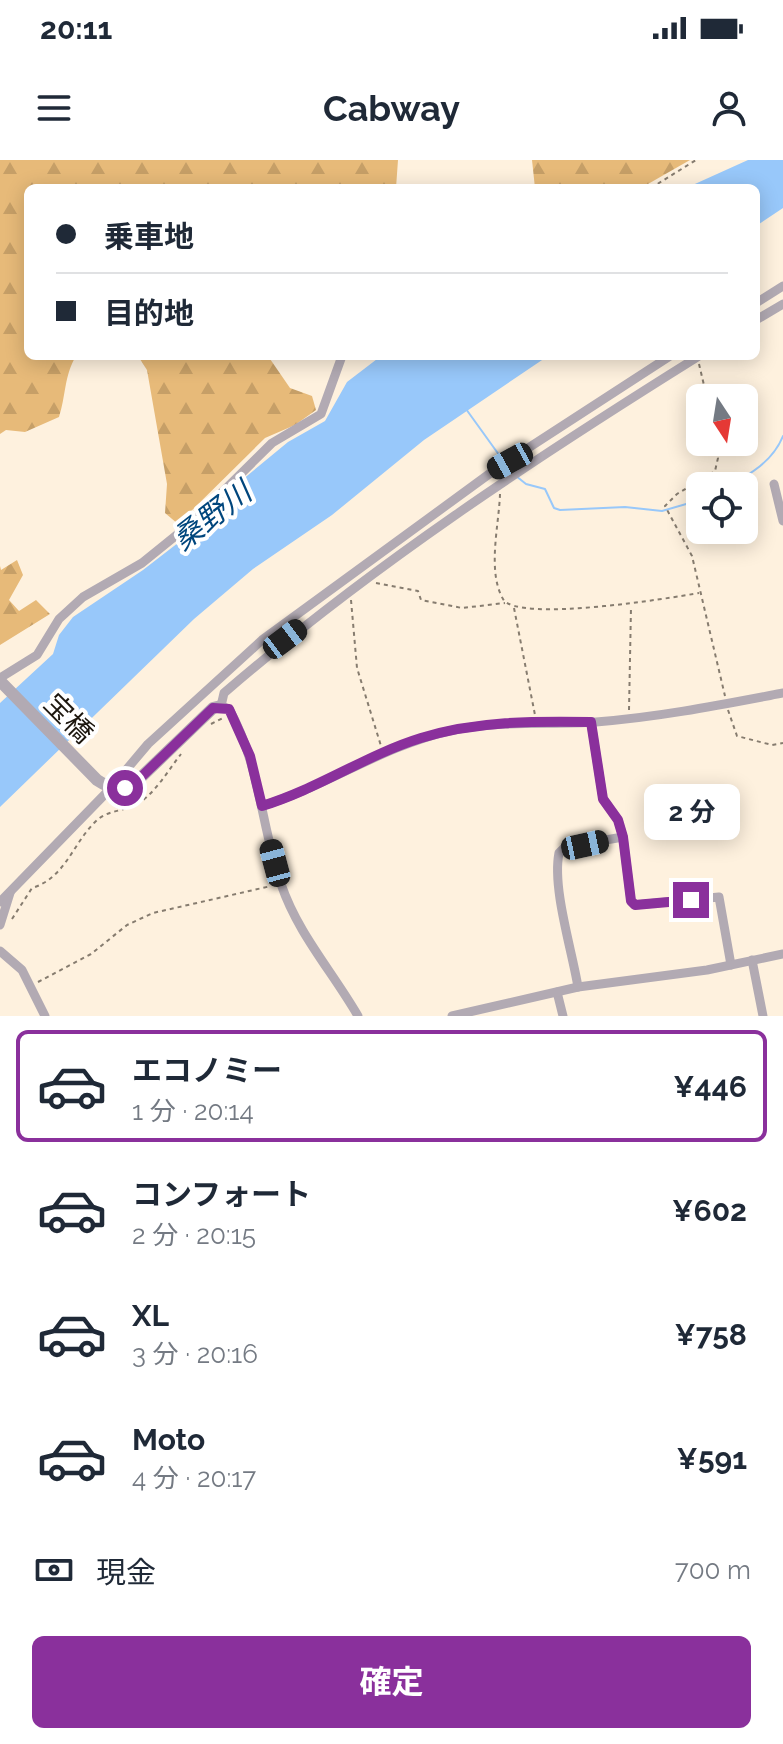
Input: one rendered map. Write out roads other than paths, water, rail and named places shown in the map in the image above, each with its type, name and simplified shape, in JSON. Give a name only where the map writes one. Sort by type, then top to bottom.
[{"type":"street","points":[[760,300],[783,286]]},
{"type":"street","points":[[760,318],[783,304]]},
{"type":"street","points":[[2,683],[37,655],[59,619],[83,597],[142,563],[189,525],[272,443],[321,414],[341,360]]},
{"type":"street","points":[[0,902],[110,789],[148,744],[262,640],[496,469],[664,360]]},
{"type":"street","points":[[358,1016],[295,922],[280,883],[250,756],[226,710],[224,693],[285,639],[497,485],[692,360]]},
{"type":"street","points":[[774,484],[783,521]]},
{"type":"street","name":"宝橋","points":[[2,683],[97,780],[110,789]]},
{"type":"street","points":[[262,806],[315,788],[384,754],[447,732],[536,721],[632,719],[726,706],[783,693]]},
{"type":"street","points":[[110,789],[136,782],[213,708],[226,710]]},
{"type":"street","points":[[591,722],[603,799],[618,820],[623,837],[631,901],[635,905],[719,897],[731,965]]},
{"type":"street","points":[[578,987],[567,920],[560,903],[559,853],[565,847],[623,837]]},
{"type":"street","points":[[4,925],[10,893]]},
{"type":"street","points":[[0,951],[22,970],[45,1016]]},
{"type":"street","points":[[452,1016],[578,987],[731,965],[783,954]]},
{"type":"street","points":[[752,960],[763,1016]]},
{"type":"street","points":[[557,992],[563,1016]]},
{"type":"water","points":[[748,160],[783,160],[783,208],[760,223],[760,184],[695,184]]},
{"type":"water","name":"桑野川","points":[[376,360],[542,360],[424,440],[332,515],[253,569],[194,619],[0,807],[0,703],[53,654],[59,635],[73,617],[143,570],[205,522],[225,494],[288,442],[325,421],[347,382]]},
{"type":"waterway","points":[[466,409],[502,459]]},
{"type":"waterway","points":[[751,472],[773,453],[783,436]]},
{"type":"waterway","points":[[516,476],[526,484],[545,489],[554,508],[560,510],[625,507],[662,511],[686,504]]}]
